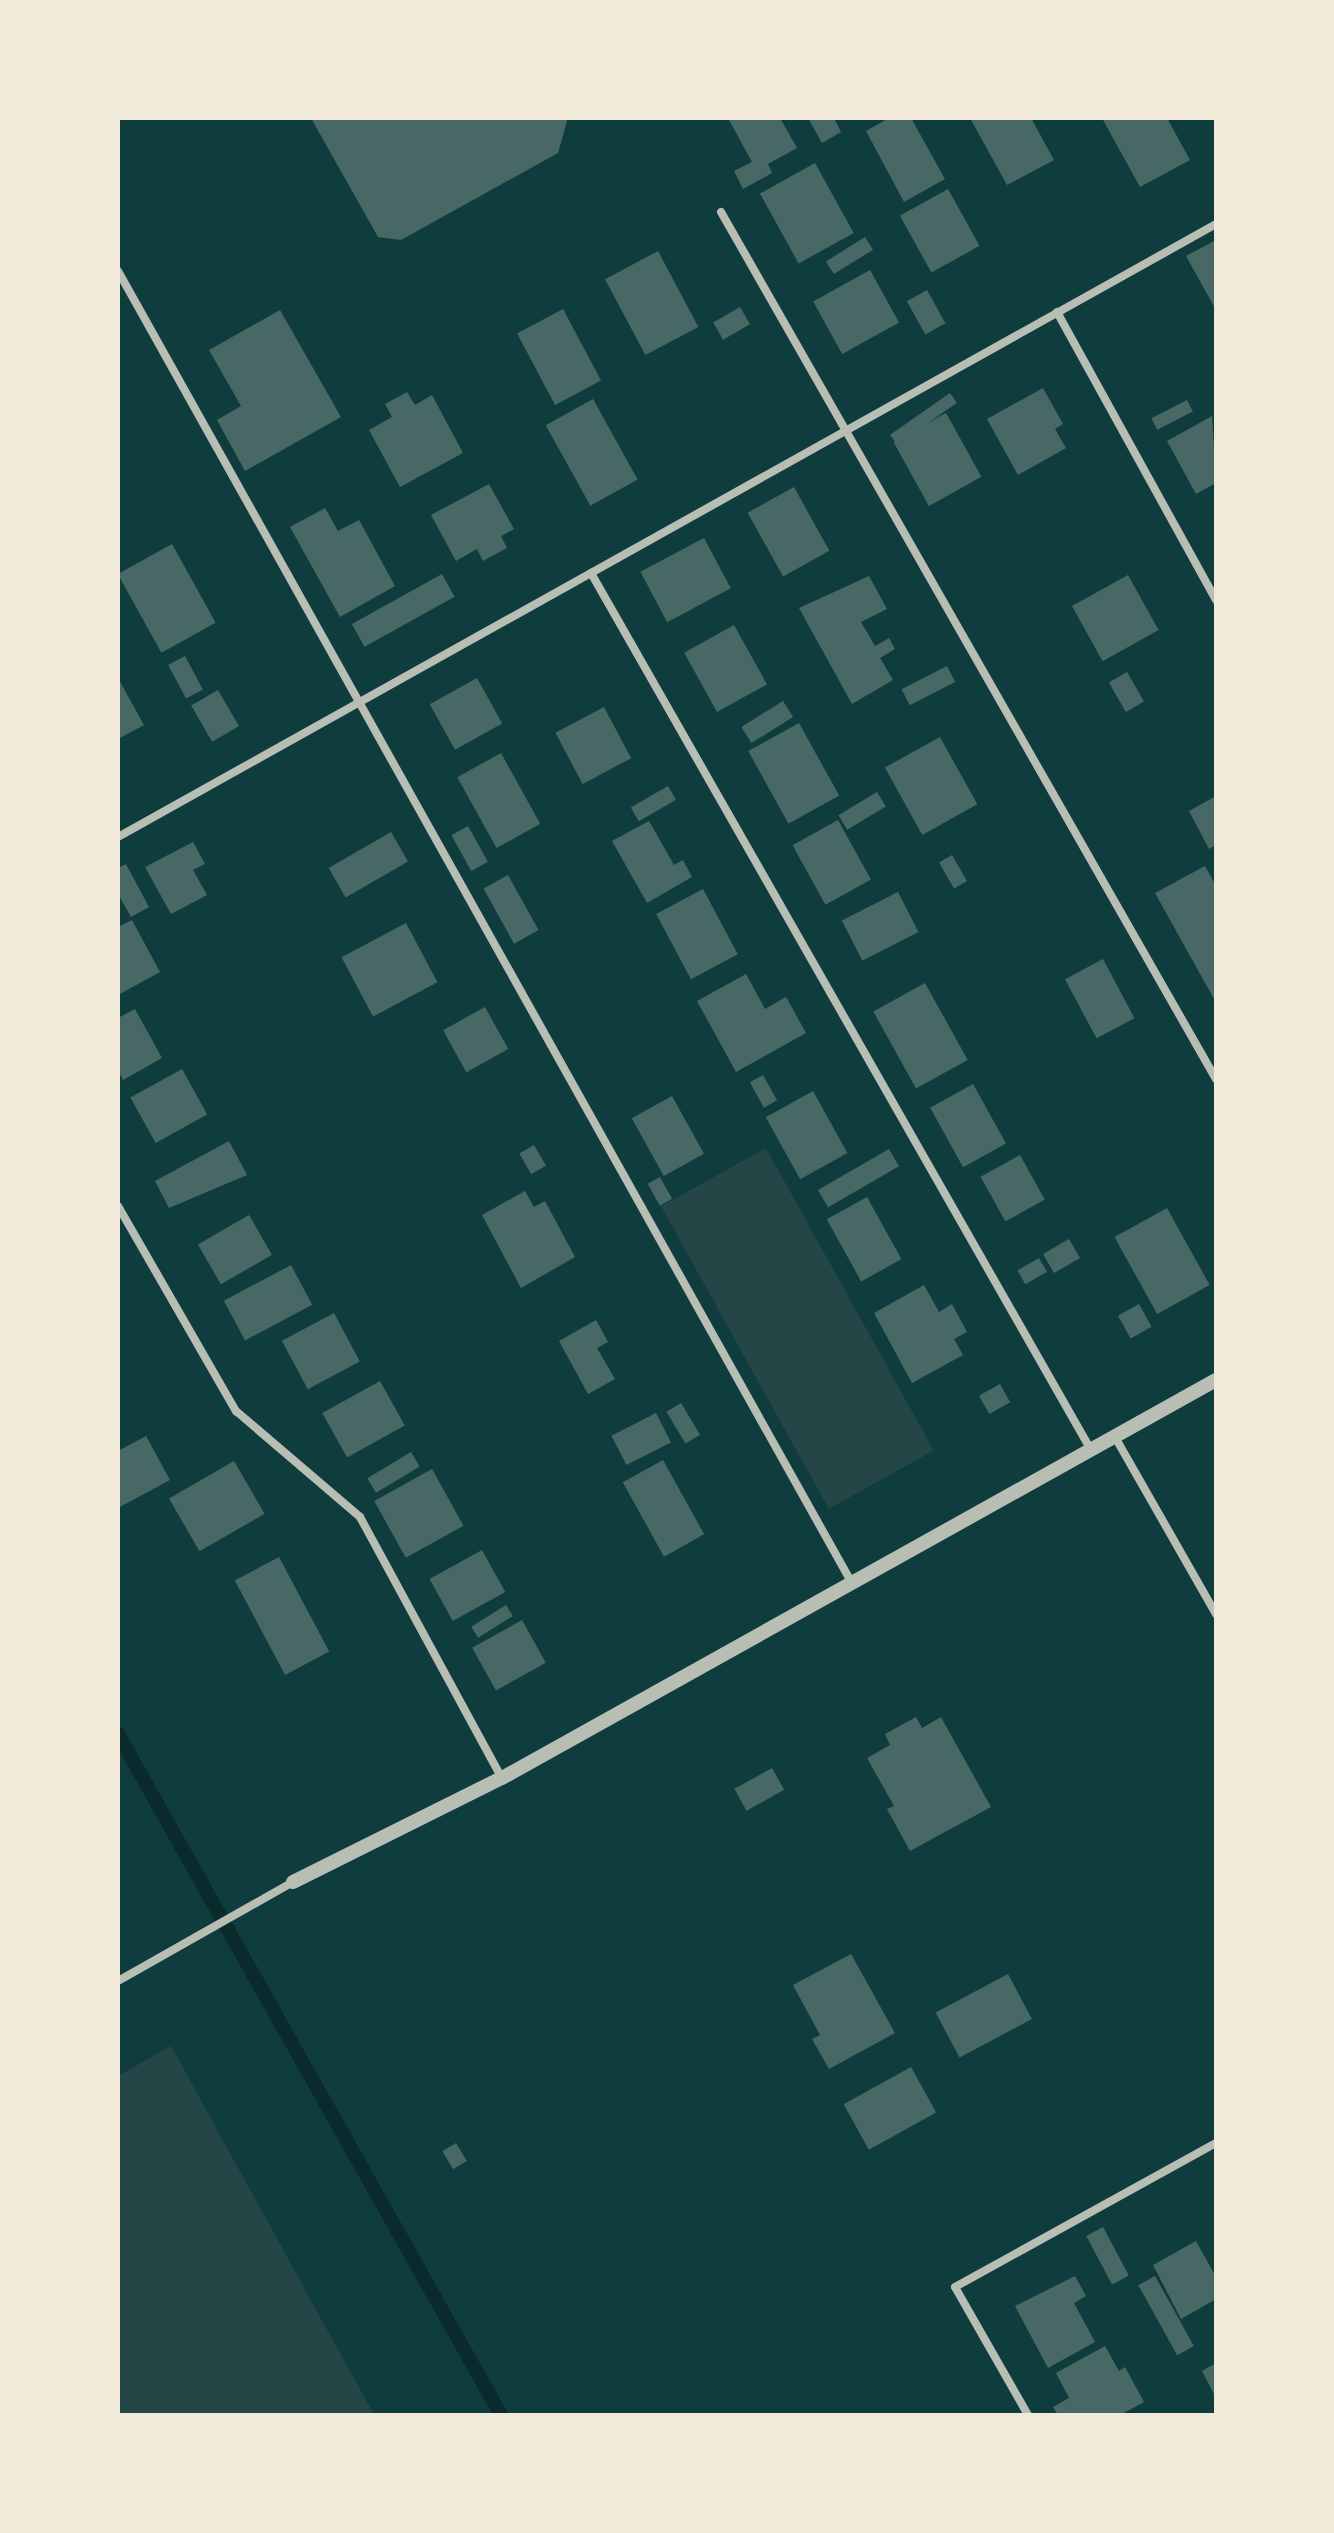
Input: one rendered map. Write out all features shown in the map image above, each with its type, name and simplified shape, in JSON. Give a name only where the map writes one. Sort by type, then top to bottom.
[{"type":"street","points":[[721,212],[849,429],[1216,1079]]},
{"type":"street","points":[[118,837],[1216,224]]},
{"type":"street","points":[[118,271],[852,1583]]},
{"type":"street","points":[[1057,312],[1216,600]]},
{"type":"street","points":[[591,573],[1091,1450]]},
{"type":"street","points":[[118,1206],[236,1411],[360,1517],[502,1778]]},
{"type":"street","points":[[118,1981],[293,1882],[502,1778],[1216,1380]]},
{"type":"street","points":[[1115,1437],[1216,1614]]},
{"type":"street","points":[[1028,2415],[955,2287],[1216,2143]]},
{"type":"shaded area","points":[[766,1148],[934,1451],[829,1509],[661,1206]]},
{"type":"shaded area","points":[[171,2046],[374,2415],[118,2415],[118,2076]]},
{"type":"building","points":[[311,118],[565,118],[567,121],[558,153],[401,240],[378,237]]},
{"type":"building","points":[[728,118],[780,118],[797,148],[768,164],[772,173],[743,189],[734,171],[752,162]]},
{"type":"building","points":[[808,118],[834,118],[841,132],[822,143]]},
{"type":"building","points":[[889,118],[911,118],[945,179],[904,202],[866,131]]},
{"type":"building","points":[[970,118],[1031,118],[1054,160],[1007,185]]},
{"type":"building","points":[[1102,118],[1167,118],[1190,160],[1140,187]]},
{"type":"building","points":[[815,163],[854,233],[799,264],[760,194]]},
{"type":"building","points":[[948,189],[980,246],[931,273],[900,216]]},
{"type":"building","points":[[865,237],[873,250],[834,274],[826,261]]},
{"type":"building","points":[[1216,240],[1216,310],[1186,256]]},
{"type":"building","points":[[658,251],[698,327],[645,355],[605,279]]},
{"type":"building","points":[[870,270],[899,322],[842,354],[813,302]]},
{"type":"building","points":[[927,290],[945,323],[925,334],[907,301]]},
{"type":"building","points":[[740,307],[750,324],[723,340],[713,322]]},
{"type":"building","points":[[563,309],[601,381],[555,405],[517,333]]},
{"type":"building","points":[[280,310],[341,417],[245,471],[217,420],[241,406],[209,350]]},
{"type":"building","points":[[1043,388],[1063,424],[1055,429],[1066,448],[1018,475],[987,419]]},
{"type":"building","points":[[407,392],[415,405],[432,395],[463,453],[400,487],[369,430],[392,417],[385,404]]},
{"type":"building","points":[[950,393],[957,403],[897,445],[890,435]]},
{"type":"building","points":[[593,399],[638,479],[590,506],[546,425]]},
{"type":"building","points":[[1187,400],[1193,412],[1157,430],[1151,418]]},
{"type":"building","points":[[946,413],[981,477],[929,506],[894,442]]},
{"type":"building","points":[[1212,416],[1216,483],[1196,494],[1167,441]]},
{"type":"building","points":[[489,484],[514,529],[501,536],[507,548],[483,561],[477,549],[456,561],[431,515]]},
{"type":"building","points":[[794,487],[829,551],[783,577],[748,513]]},
{"type":"building","points":[[325,508],[338,531],[359,520],[395,586],[340,617],[290,527]]},
{"type":"building","points":[[704,538],[731,588],[667,622],[640,572]]},
{"type":"building","points":[[172,544],[216,623],[161,653],[118,574]]},
{"type":"building","points":[[442,574],[455,597],[365,647],[352,624]]},
{"type":"building","points":[[1128,575],[1159,630],[1103,661],[1072,606]]},
{"type":"building","points":[[869,576],[887,609],[861,622],[875,646],[889,638],[895,649],[880,658],[893,680],[852,704],[799,608]]},
{"type":"building","points":[[734,625],[767,684],[717,712],[684,653]]},
{"type":"building","points":[[185,656],[203,690],[186,698],[168,665]]},
{"type":"building","points":[[947,666],[955,682],[910,705],[902,689]]},
{"type":"building","points":[[1127,672],[1144,701],[1126,712],[1109,682]]},
{"type":"building","points":[[118,678],[144,725],[118,739]]},
{"type":"building","points":[[477,678],[502,723],[455,750],[430,704]]},
{"type":"building","points":[[218,690],[239,726],[212,742],[191,706]]},
{"type":"building","points":[[783,701],[793,717],[752,743],[741,727]]},
{"type":"building","points":[[604,707],[631,758],[583,784],[555,733]]},
{"type":"building","points":[[799,723],[839,796],[789,824],[748,751]]},
{"type":"building","points":[[940,737],[977,804],[922,835],[885,768]]},
{"type":"building","points":[[501,753],[540,824],[497,848],[457,777]]},
{"type":"building","points":[[668,786],[676,800],[639,821],[631,808]]},
{"type":"building","points":[[877,792],[886,807],[847,830],[838,815]]},
{"type":"building","points":[[1216,796],[1216,845],[1209,849],[1189,811]]},
{"type":"building","points":[[838,820],[871,879],[825,905],[793,845]]},
{"type":"building","points":[[649,821],[674,865],[683,860],[692,877],[647,903],[612,841]]},
{"type":"building","points":[[468,826],[488,862],[471,871],[451,835]]},
{"type":"building","points":[[391,832],[408,861],[346,897],[329,868]]},
{"type":"building","points":[[193,842],[205,864],[193,870],[207,895],[171,914],[145,867]]},
{"type":"building","points":[[952,855],[967,881],[954,888],[939,863]]},
{"type":"building","points":[[126,864],[149,907],[131,917],[118,894],[118,868]]},
{"type":"building","points":[[1205,866],[1216,886],[1214,999],[1155,893]]},
{"type":"building","points":[[508,875],[539,930],[514,944],[484,889]]},
{"type":"building","points":[[703,889],[738,954],[691,979],[656,914]]},
{"type":"building","points":[[898,892],[918,932],[862,961],[842,921]]},
{"type":"building","points":[[132,920],[160,972],[118,995],[118,927]]},
{"type":"building","points":[[406,923],[437,982],[373,1016],[342,957]]},
{"type":"building","points":[[1103,959],[1134,1018],[1096,1038],[1065,979]]},
{"type":"building","points":[[746,974],[765,1009],[786,997],[806,1033],[736,1072],[697,1001]]},
{"type":"building","points":[[925,983],[968,1060],[916,1089],[873,1012]]},
{"type":"building","points":[[485,1007],[508,1049],[466,1072],[443,1030]]},
{"type":"building","points":[[135,1009],[162,1058],[123,1080],[118,1070],[118,1018]]},
{"type":"building","points":[[182,1069],[207,1114],[156,1143],[130,1098]]},
{"type":"building","points":[[763,1075],[777,1100],[764,1108],[750,1082]]},
{"type":"building","points":[[973,1084],[1006,1143],[963,1167],[930,1108]]},
{"type":"building","points":[[813,1091],[847,1153],[800,1179],[766,1117]]},
{"type":"building","points":[[672,1096],[704,1154],[664,1176],[632,1118]]},
{"type":"building","points":[[229,1141],[247,1175],[169,1208],[155,1181]]},
{"type":"building","points":[[534,1145],[546,1166],[531,1174],[519,1154]]},
{"type":"building","points":[[889,1149],[899,1166],[828,1207],[818,1190]]},
{"type":"building","points":[[1020,1155],[1045,1200],[1005,1221],[981,1177]]},
{"type":"building","points":[[660,1177],[672,1199],[660,1206],[648,1184]]},
{"type":"building","points":[[525,1191],[534,1207],[545,1201],[575,1257],[521,1288],[482,1215]]},
{"type":"building","points":[[867,1197],[901,1259],[861,1281],[827,1219]]},
{"type":"building","points":[[1167,1208],[1210,1285],[1157,1314],[1115,1237]]},
{"type":"building","points":[[249,1215],[272,1255],[221,1284],[198,1244]]},
{"type":"building","points":[[1069,1239],[1080,1258],[1054,1273],[1043,1254]]},
{"type":"building","points":[[1039,1258],[1047,1272],[1025,1284],[1017,1270]]},
{"type":"building","points":[[291,1265],[312,1305],[245,1340],[224,1301]]},
{"type":"building","points":[[924,1285],[939,1312],[952,1304],[967,1332],[954,1339],[963,1355],[912,1383],[874,1313]]},
{"type":"building","points":[[1139,1304],[1152,1327],[1131,1338],[1118,1316]]},
{"type":"building","points":[[334,1313],[360,1362],[308,1389],[282,1341]]},
{"type":"building","points":[[596,1320],[608,1342],[597,1348],[615,1379],[588,1394],[559,1341]]},
{"type":"building","points":[[380,1381],[405,1426],[347,1458],[322,1413]]},
{"type":"building","points":[[1000,1384],[1010,1402],[989,1414],[979,1396]]},
{"type":"building","points":[[681,1403],[700,1435],[685,1443],[666,1412]]},
{"type":"building","points":[[656,1413],[671,1442],[626,1465],[611,1436]]},
{"type":"building","points":[[146,1436],[170,1480],[118,1508],[118,1451]]},
{"type":"building","points":[[411,1452],[420,1467],[376,1493],[367,1478]]},
{"type":"building","points":[[663,1460],[704,1534],[664,1557],[623,1482]]},
{"type":"building","points":[[234,1461],[264,1514],[200,1551],[169,1499]]},
{"type":"building","points":[[432,1469],[464,1526],[406,1558],[374,1501]]},
{"type":"building","points":[[482,1550],[505,1592],[453,1621],[430,1579]]},
{"type":"building","points":[[279,1557],[329,1651],[285,1675],[235,1580]]},
{"type":"building","points":[[506,1605],[513,1616],[478,1638],[471,1627]]},
{"type":"building","points":[[522,1620],[546,1663],[496,1690],[472,1648]]},
{"type":"building","points":[[916,1717],[922,1728],[941,1717],[991,1807],[910,1851],[887,1809],[894,1806],[867,1758],[890,1745],[885,1734]]},
{"type":"building","points":[[772,1768],[784,1790],[747,1811],[734,1789]]},
{"type":"building","points":[[851,1954],[895,2033],[829,2069],[812,2039],[820,2035],[793,1985]]},
{"type":"building","points":[[1008,1974],[1032,2019],[960,2058],[936,2012]]},
{"type":"building","points":[[911,2067],[936,2112],[869,2150],[844,2104]]},
{"type":"building","points":[[456,2143],[467,2161],[453,2169],[442,2151]]},
{"type":"building","points":[[1103,2227],[1129,2276],[1112,2284],[1086,2236]]},
{"type":"building","points":[[1196,2241],[1216,2277],[1216,2299],[1181,2319],[1153,2265]]},
{"type":"building","points":[[1075,2276],[1086,2296],[1074,2303],[1095,2342],[1048,2368],[1015,2306]]},
{"type":"building","points":[[1155,2276],[1194,2346],[1177,2355],[1138,2285]]},
{"type":"building","points":[[1105,2346],[1119,2371],[1125,2367],[1144,2402],[1120,2415],[1058,2415],[1053,2407],[1069,2398],[1056,2373]]},
{"type":"building","points":[[1216,2363],[1216,2398],[1202,2371]]},
{"type":"waterway","points":[[118,1734],[501,2415]]}]
